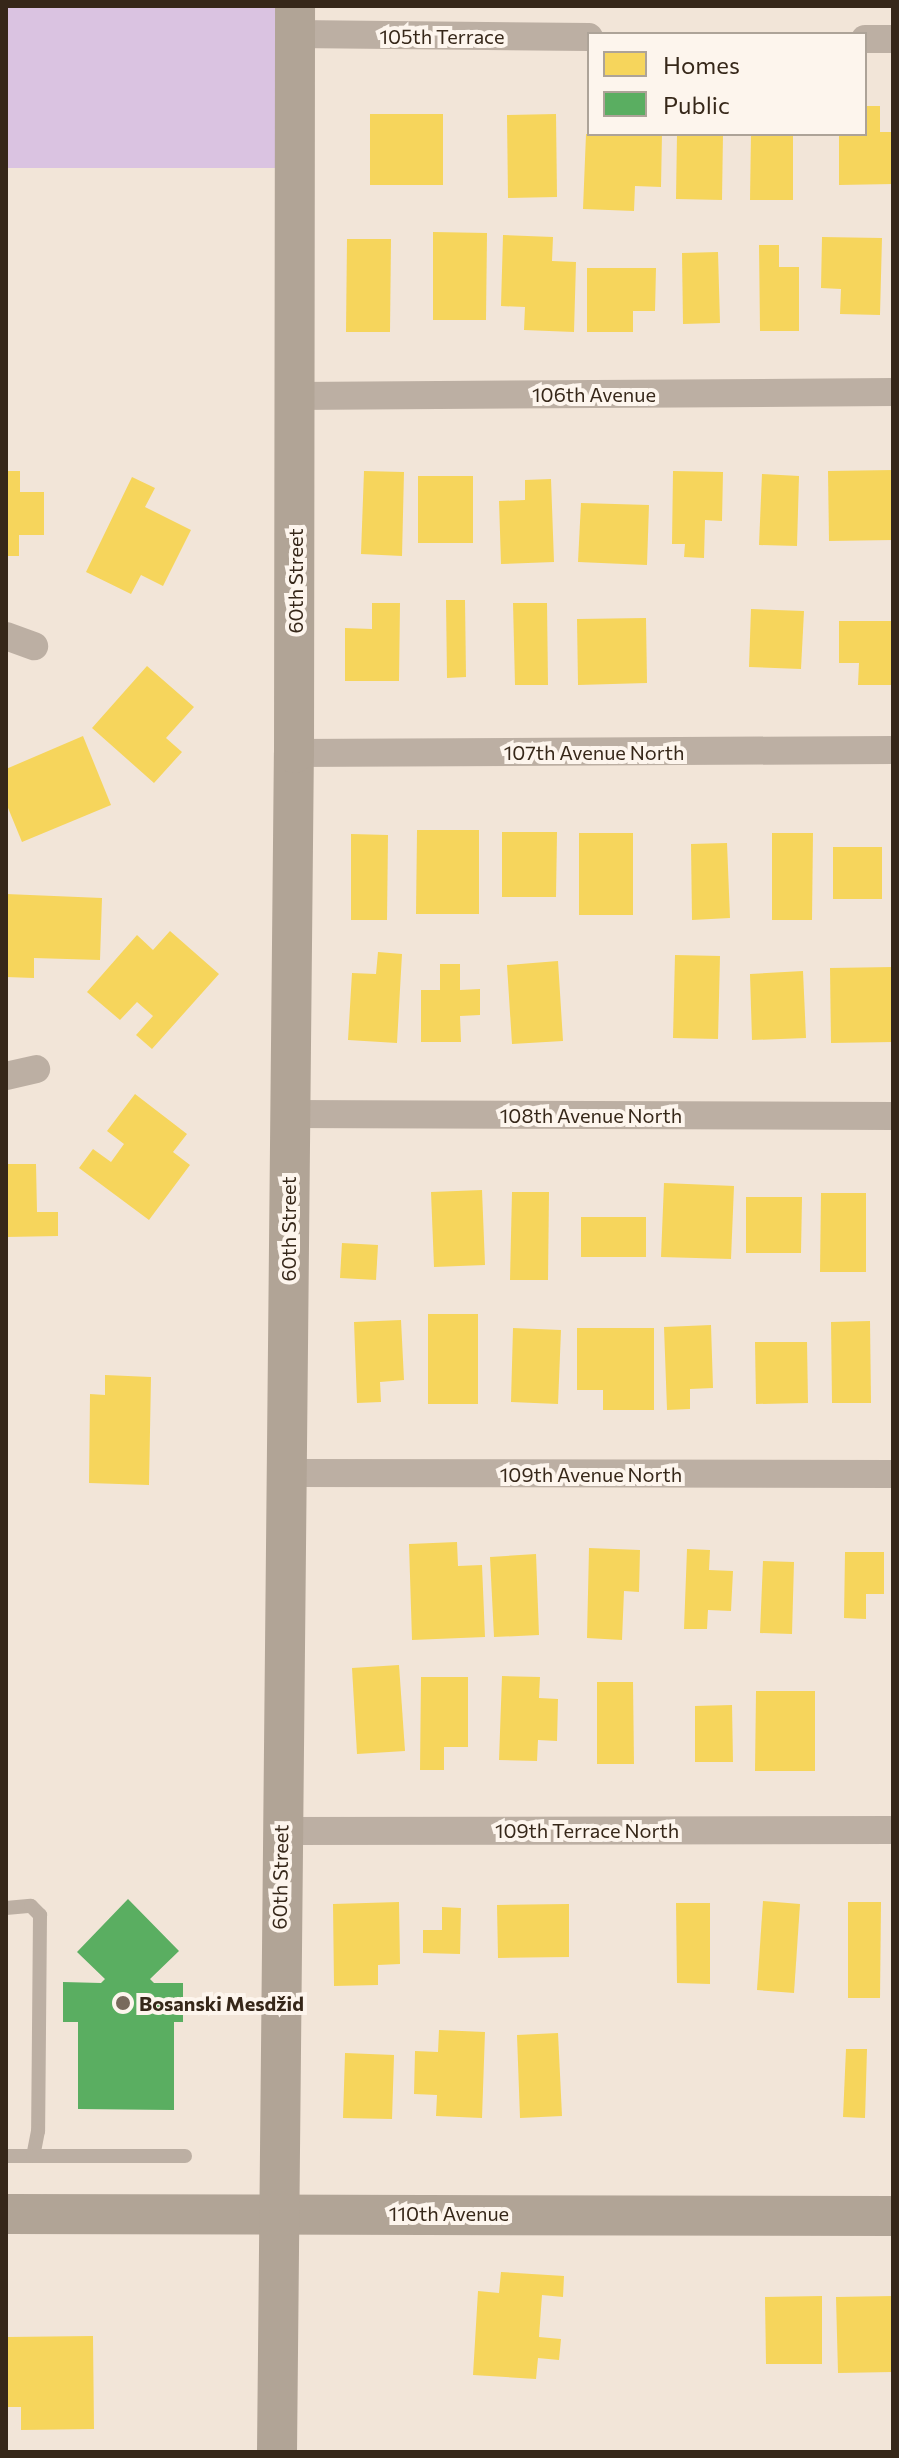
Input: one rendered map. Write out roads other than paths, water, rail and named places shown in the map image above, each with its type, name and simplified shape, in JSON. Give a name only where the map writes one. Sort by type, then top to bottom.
[{"type":"street","name":"105th Terrace","points":[[295,20],[587,37]]},
{"type":"street","name":"60th Street","points":[[277,2452],[276,2212],[288,1473],[288,1114],[294,753],[295,20]]},
{"type":"street","points":[[867,39],[893,39]]},
{"type":"street","name":"106th Avenue","points":[[295,396],[893,392]]},
{"type":"street","points":[[6,636],[34,646]]},
{"type":"street","name":"107th Avenue North","points":[[294,753],[893,750]]},
{"type":"street","points":[[6,1076],[36,1069]]},
{"type":"street","name":"108th Avenue North","points":[[288,1114],[893,1116]]},
{"type":"street","name":"109th Avenue North","points":[[288,1473],[893,1474]]},
{"type":"street","name":"109th Terrace North","points":[[281,1831],[893,1830]]},
{"type":"street","name":"110th Avenue","points":[[6,2214],[276,2212],[893,2216]]},
{"type":"lane","points":[[6,1908],[31,1906],[40,1915],[38,2131],[33,2156]]},
{"type":"lane","points":[[6,2156],[185,2156]]},
{"type":"place","name":"Bosanski Mesdžid","points":[[123,2003]]}]
